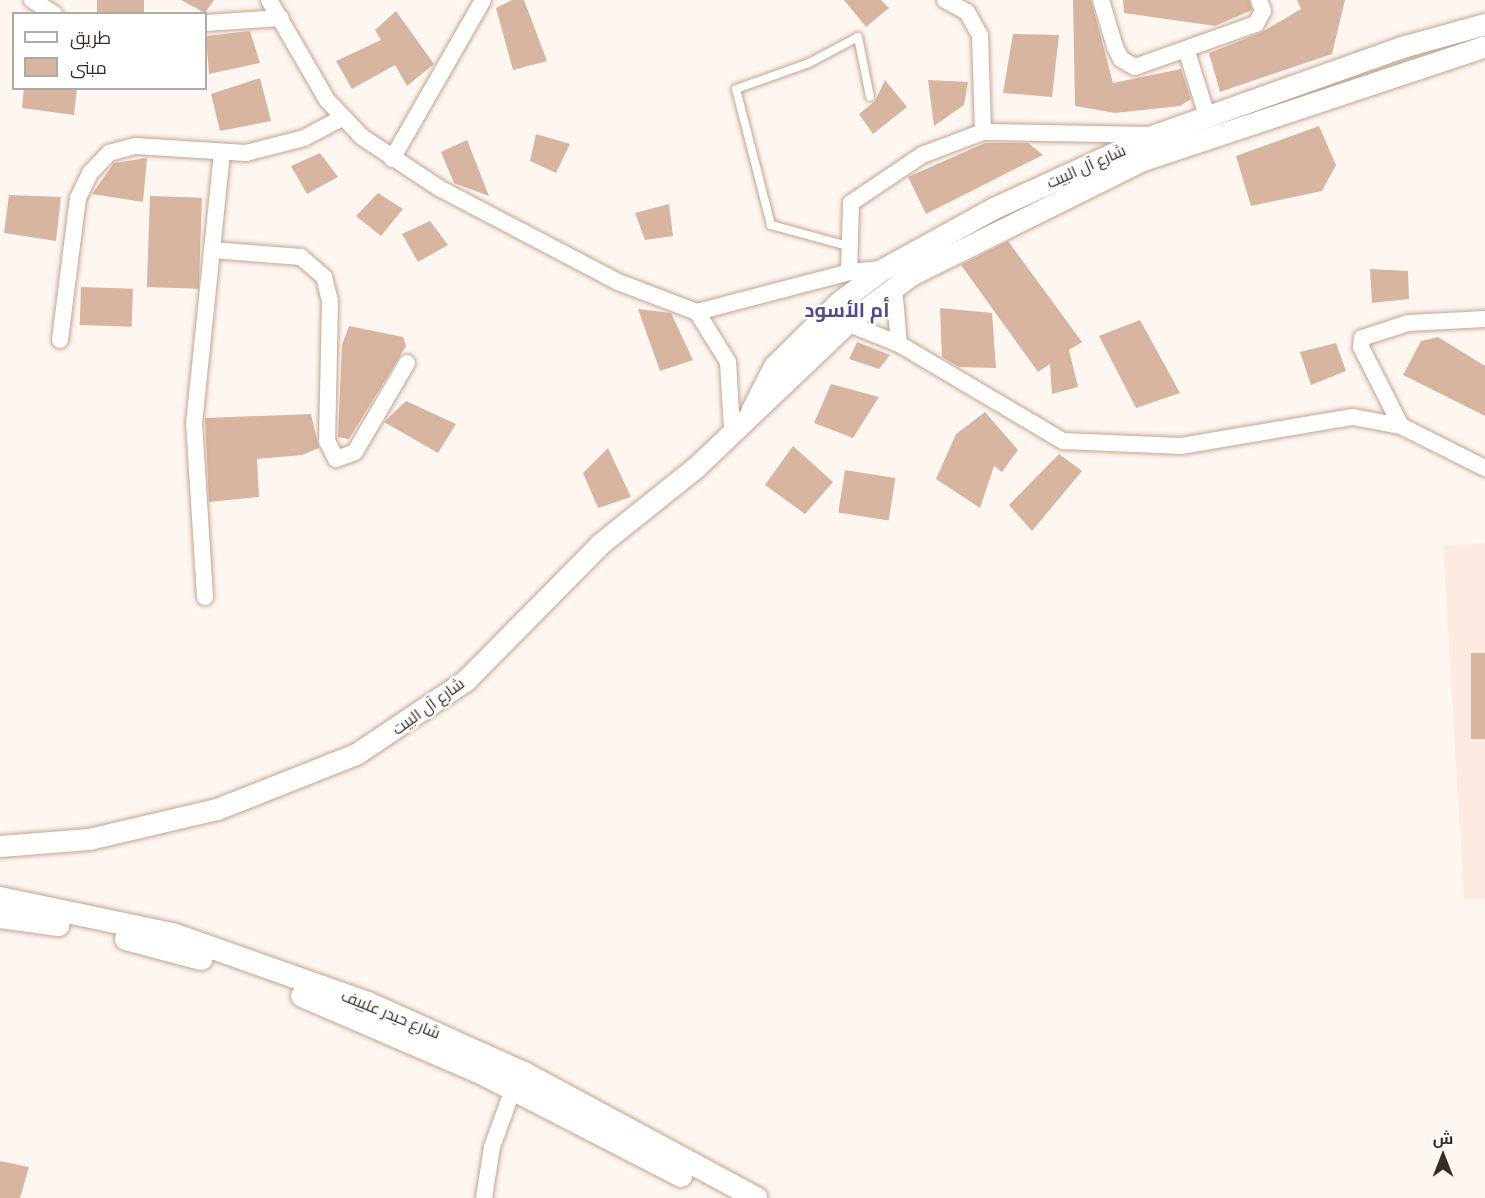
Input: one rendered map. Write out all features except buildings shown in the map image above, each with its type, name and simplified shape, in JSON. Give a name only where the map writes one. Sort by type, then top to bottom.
[{"type":"main road","name":"شارع حيدر علييف","points":[[0,898],[173,934],[368,1003],[524,1073],[756,1198]]},
{"type":"main road","name":"شارع حيدر علييف","points":[[0,917],[117,936],[242,972],[513,1089],[725,1198]]},
{"type":"street","points":[[32,0],[51,12]]},
{"type":"street","points":[[269,0],[342,118],[392,159],[588,268],[697,312],[728,362],[732,429]]},
{"type":"street","points":[[392,159],[483,0]]},
{"type":"street","points":[[945,0],[967,12],[984,48],[983,132]]},
{"type":"street","points":[[1101,0],[1114,47],[1127,65],[1187,52],[1256,24],[1263,11],[1259,0]]},
{"type":"street","points":[[207,23],[281,18]]},
{"type":"street","name":"شارع آل البيت","points":[[751,411],[790,347],[888,278],[932,253],[1156,135],[1485,24]]},
{"type":"street","name":"شارع آل البيت","points":[[932,253],[1143,160],[1485,46]]},
{"type":"street","points":[[1187,52],[1207,116]]},
{"type":"street","points":[[60,340],[78,198],[96,164],[124,146],[222,154],[287,144],[342,118]]},
{"type":"street","points":[[849,272],[847,214],[859,194],[922,155],[983,132],[1156,135]]},
{"type":"street","points":[[205,597],[194,424],[222,154]]},
{"type":"street","points":[[212,250],[301,257],[324,277],[330,301],[327,441],[336,459],[355,452],[407,363]]},
{"type":"street","points":[[697,312],[849,272],[888,278],[899,344]]},
{"type":"street","name":"شارع آل البيت","points":[[6,848],[89,839],[217,809],[321,770],[381,739],[435,705],[493,655],[600,544],[696,467],[751,411],[781,391],[888,278]]},
{"type":"street","points":[[1401,426],[1361,347],[1362,338],[1408,323],[1485,319]]},
{"type":"street","points":[[847,323],[899,344],[1048,435],[1081,445],[1181,446],[1328,418],[1401,426],[1485,468]]},
{"type":"street","points":[[484,1198],[492,1147],[513,1089]]},
{"type":"lane","points":[[848,246],[771,225],[736,89],[809,63],[846,39],[858,37],[870,97]]},
{"type":"shaded area","points":[[1485,543],[1485,899],[1464,899],[1443,546]]},
{"type":"district","name":"أم الأسود","points":[[847,309]]}]
